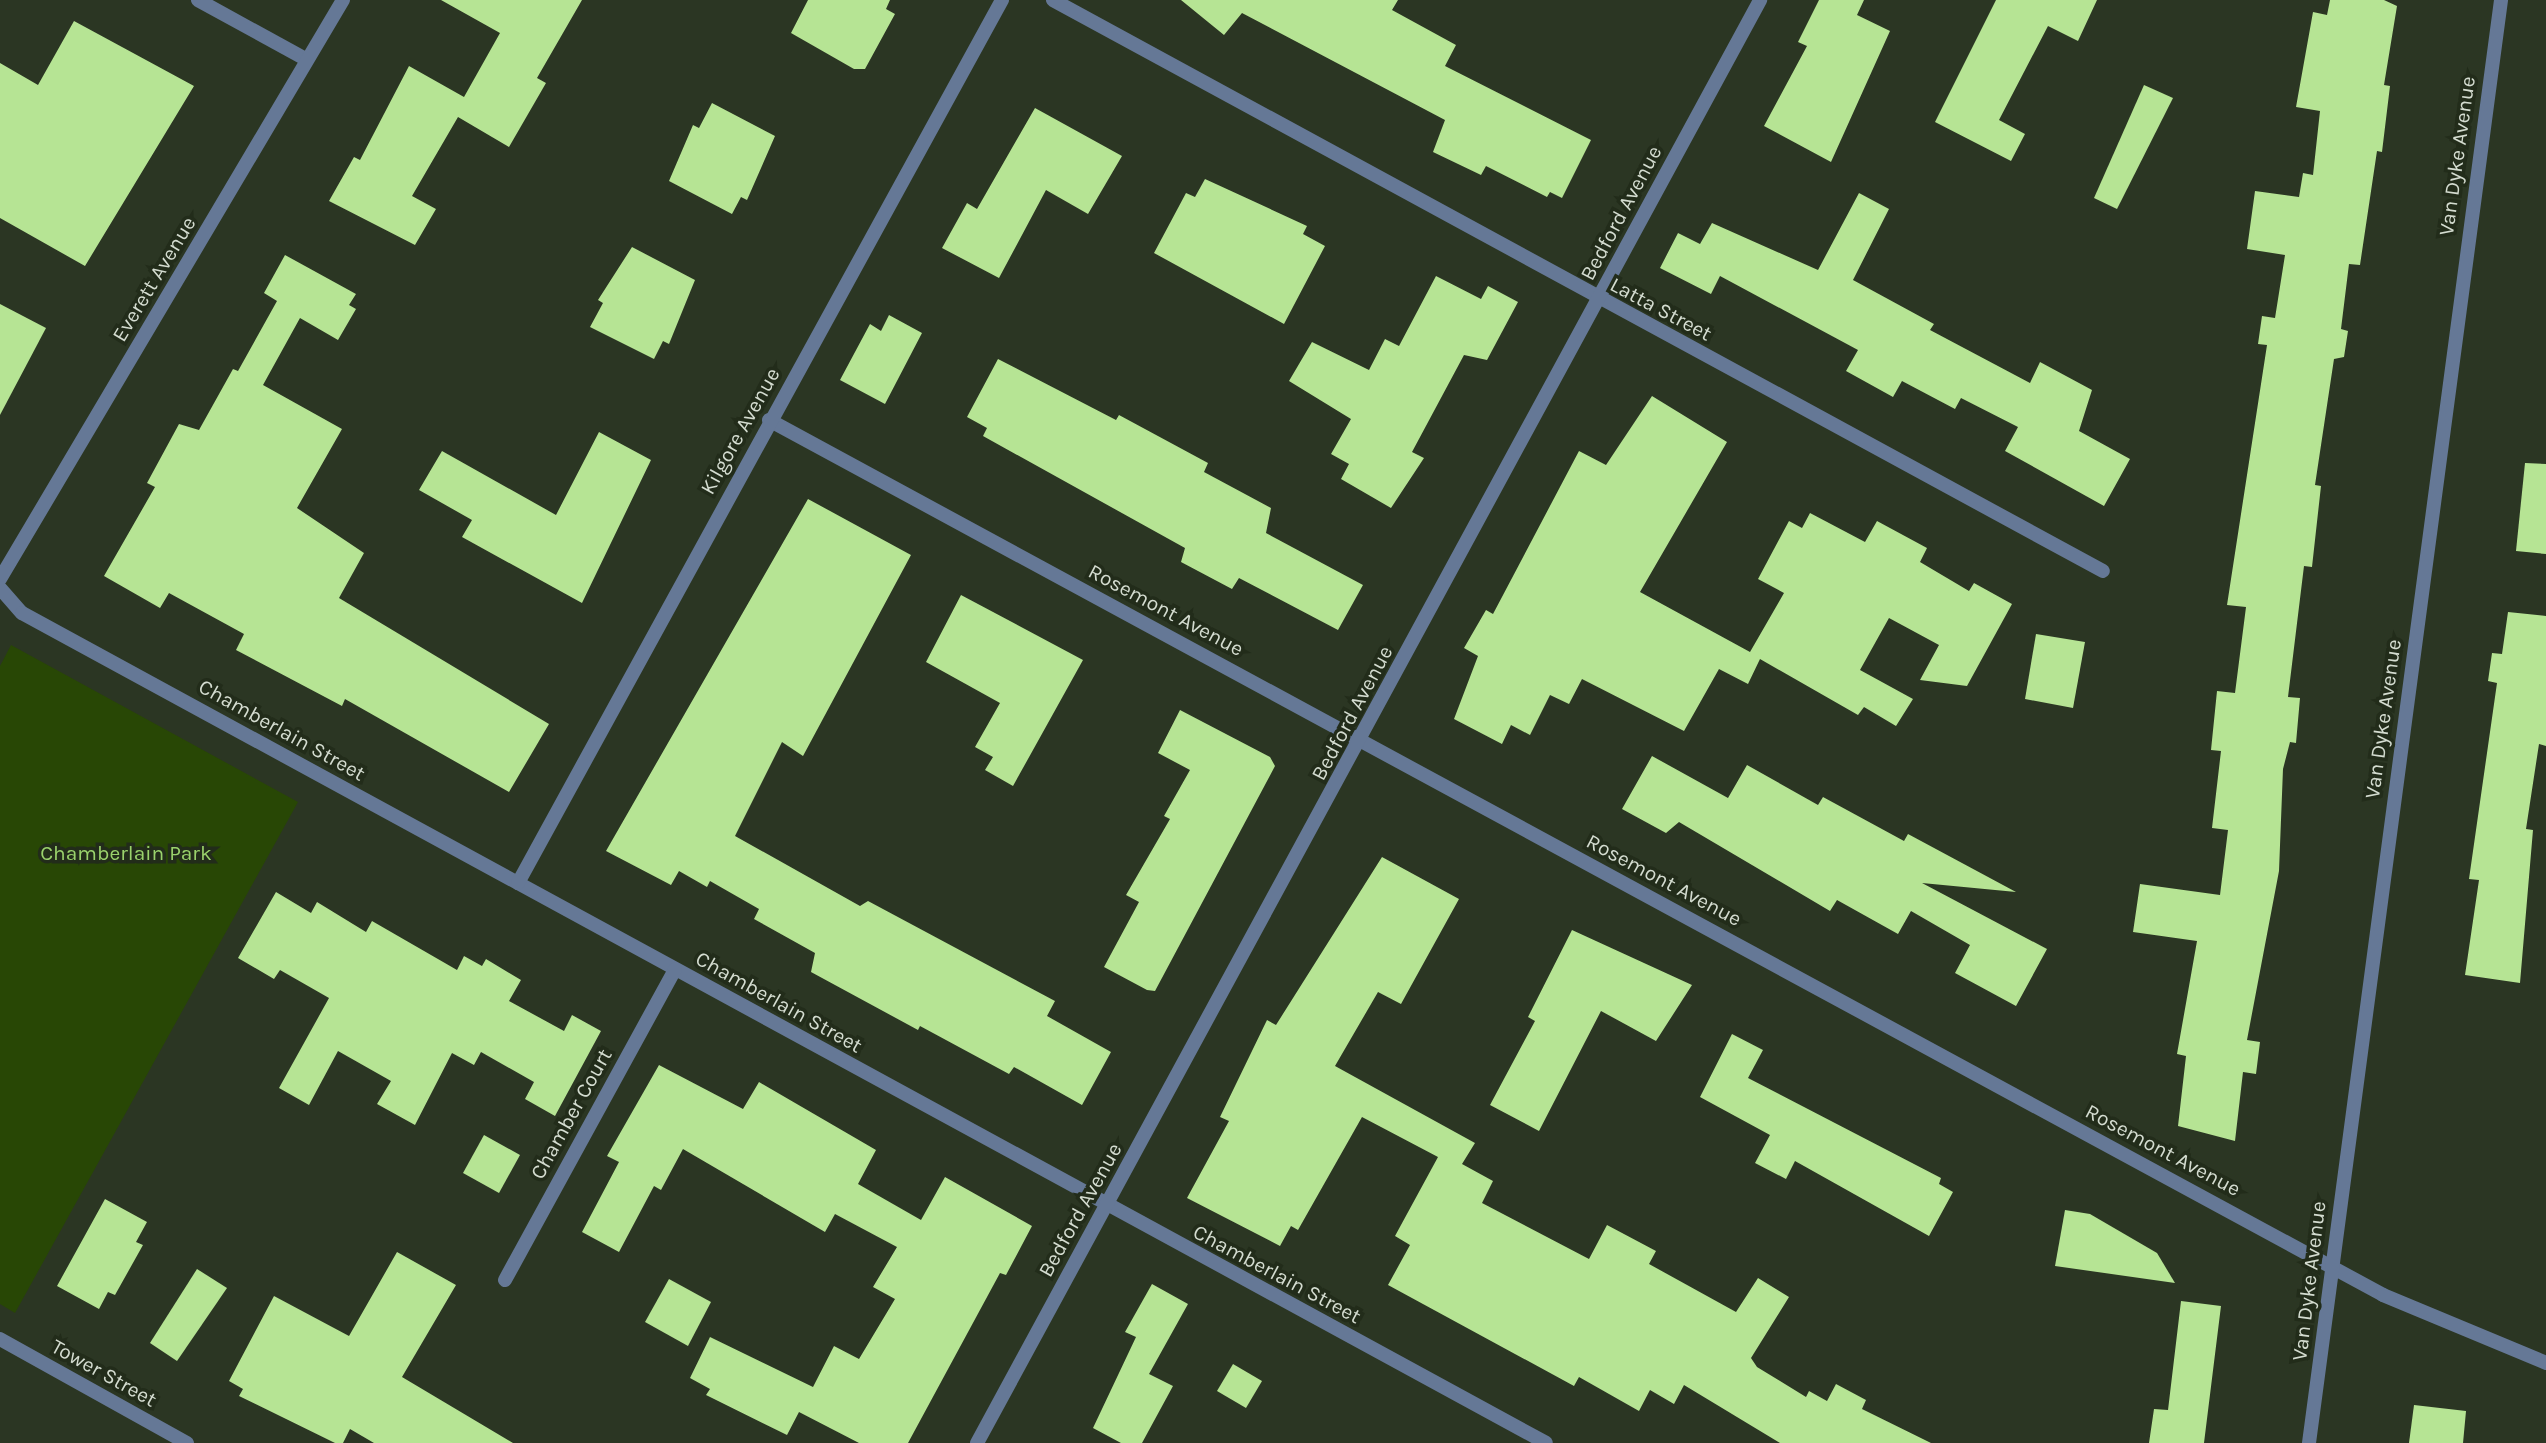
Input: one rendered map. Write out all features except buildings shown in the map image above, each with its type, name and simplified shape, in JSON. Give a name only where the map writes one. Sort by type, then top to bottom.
[{"type":"street","points":[[198,0],[307,60]]},
{"type":"street","name":"Everett Avenue","points":[[0,579],[343,0]]},
{"type":"street","name":"Kilgore Avenue","points":[[518,883],[769,420],[1002,0]]},
{"type":"street","name":"Latta Street","points":[[1053,0],[1598,299],[2104,571]]},
{"type":"street","name":"Bedford Avenue","points":[[977,1443],[1361,740],[1760,0]]},
{"type":"street","name":"Van Dyke Avenue","points":[[2309,1443],[2501,0]]},
{"type":"street","name":"Rosemont Avenue","points":[[769,420],[2384,1295],[2546,1363]]},
{"type":"street","name":"Chamberlain Street","points":[[0,588],[22,612],[1546,1443]]},
{"type":"street","name":"Chamber Court","points":[[505,1280],[675,969]]},
{"type":"street","name":"Tower Street","points":[[0,1339],[187,1443]]},
{"type":"green space","name":"Chamberlain Park","points":[[11,645],[298,802],[15,1313],[0,1304],[0,666]]}]
